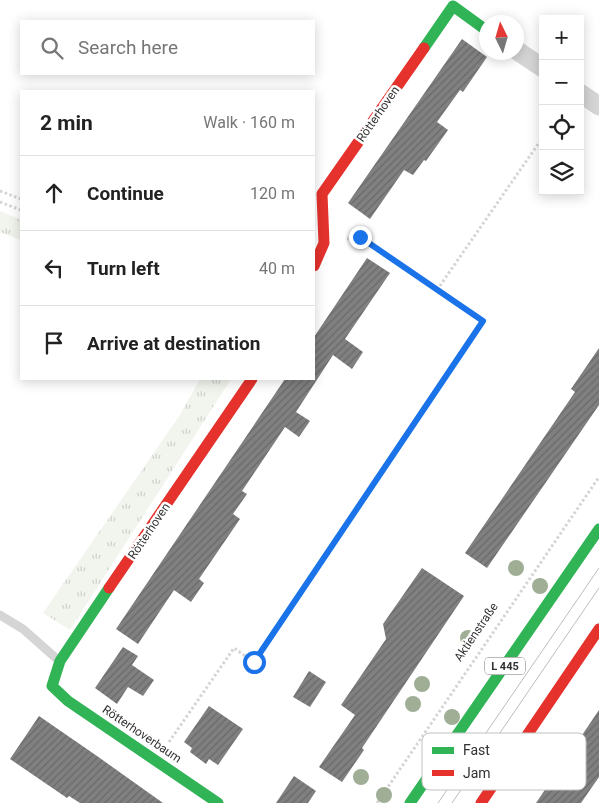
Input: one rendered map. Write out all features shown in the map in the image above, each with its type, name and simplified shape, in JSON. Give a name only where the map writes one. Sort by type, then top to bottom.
[{"type":"street","name":"Rötterhoven","points":[[315,264],[324,243],[322,194],[452,6],[479,25]]},
{"type":"street","points":[[524,55],[539,65]]},
{"type":"street","points":[[584,96],[599,106]]},
{"type":"street","name":"Rötterhoven","points":[[52,686],[60,661],[251,380]]},
{"type":"street","name":"L 445","points":[[458,733],[599,529]]},
{"type":"street","points":[[528,733],[599,629]]},
{"type":"street","name":"Rötterhoverbaum","points":[[52,686],[68,700],[218,803]]},
{"type":"street","name":"L 445","points":[[410,803],[422,786]]},
{"type":"street","points":[[480,803],[489,790]]},
{"type":"lane","points":[[0,615],[23,629],[60,661]]},
{"type":"path","points":[[437,290],[539,143]]},
{"type":"path","points":[[0,191],[20,199]]},
{"type":"path","points":[[0,202],[20,210]]},
{"type":"path","points":[[156,761],[234,648],[254,662],[483,321],[360,237],[324,243]]},
{"type":"path","name":"Aktienstraße","points":[[424,733],[599,477]]},
{"type":"path","name":"Aktienstraße","points":[[376,803],[422,736]]},
{"type":"green space","points":[[0,211],[20,220],[20,240],[0,232]]},
{"type":"green space","points":[[199,380],[230,380],[70,630],[43,613],[180,415]]},
{"type":"building","points":[[462,39],[479,51],[479,60],[485,60],[463,92],[460,90],[437,122],[448,130],[426,161],[424,160],[413,175],[404,170],[370,219],[348,203]]},
{"type":"building","points":[[367,258],[390,273],[345,339],[363,352],[352,369],[333,355],[296,412],[310,421],[299,437],[285,427],[242,491],[247,494],[233,514],[240,519],[199,579],[204,583],[191,602],[174,590],[138,644],[116,629],[284,380],[315,380],[315,336]]},
{"type":"building","points":[[599,348],[599,405],[487,568],[465,553],[575,392],[571,389]]},
{"type":"building","points":[[422,568],[464,596],[362,748],[364,750],[342,782],[319,767],[355,715],[341,705],[386,639],[383,624]]},
{"type":"building","points":[[123,647],[138,656],[132,665],[154,680],[143,696],[128,687],[117,704],[95,688]]},
{"type":"building","points":[[309,671],[326,682],[310,707],[293,697]]},
{"type":"building","points":[[209,706],[243,729],[218,765],[209,759],[206,764],[190,752],[192,748],[184,742]]},
{"type":"building","points":[[599,710],[599,777],[581,803],[536,803],[545,790],[586,790],[586,733],[583,733]]},
{"type":"building","points":[[39,716],[163,803],[80,803],[69,796],[67,798],[10,759]]},
{"type":"building","points":[[294,776],[316,791],[308,803],[276,803]]},
{"type":"tram line","points":[[486,733],[599,568]]},
{"type":"tram line","points":[[500,733],[599,588]]},
{"type":"tram line","points":[[438,803],[447,790]]},
{"type":"tram line","points":[[452,803],[461,790]]},
{"type":"traffic: fast","points":[[424,48],[453,6],[479,25]]},
{"type":"traffic: fast","points":[[458,733],[599,529]]},
{"type":"traffic: fast","points":[[109,588],[60,661],[52,686],[68,701],[218,803]]},
{"type":"traffic: fast","points":[[410,803],[422,786]]},
{"type":"traffic: jam","points":[[315,264],[324,243],[322,194],[424,48]]},
{"type":"traffic: jam","points":[[109,588],[251,380]]},
{"type":"traffic: jam","points":[[528,733],[599,629]]},
{"type":"traffic: jam","points":[[481,803],[490,790]]},
{"type":"route","points":[[254,662],[483,321],[360,237]]}]
